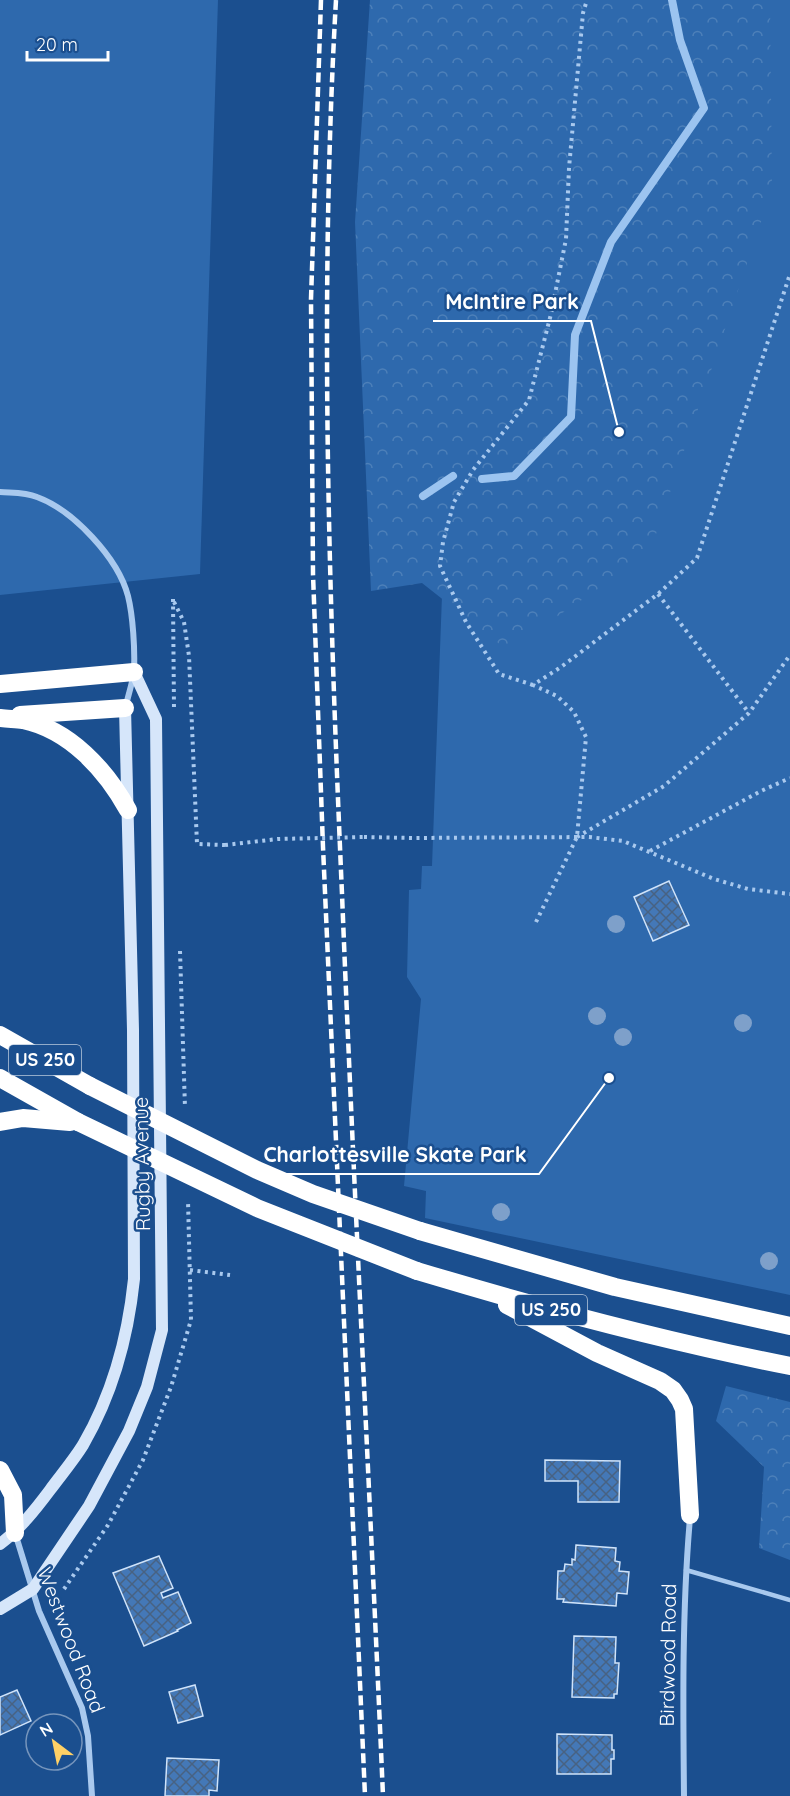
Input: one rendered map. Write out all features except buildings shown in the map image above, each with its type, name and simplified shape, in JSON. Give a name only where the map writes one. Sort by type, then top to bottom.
[{"type":"highway","points":[[0,684],[134,672]]},
{"type":"highway","points":[[0,717],[125,708]]},
{"type":"highway","points":[[0,717],[24,721],[52,731],[78,748],[103,772],[128,810]]},
{"type":"highway","name":"US 250","points":[[0,1035],[90,1086],[257,1170],[313,1194],[420,1231],[532,1265],[615,1287],[790,1326]]},
{"type":"highway","name":"US 250","points":[[0,1078],[78,1122],[257,1208],[417,1270],[479,1290],[687,1344],[790,1366]]},
{"type":"highway","points":[[0,1122],[23,1118],[78,1122]]},
{"type":"highway","points":[[479,1290],[551,1330],[646,1374],[673,1390],[684,1409],[690,1515]]},
{"type":"highway","points":[[0,1470],[13,1495],[8,1528]]},
{"type":"street","points":[[0,492],[35,496],[51,503],[75,520],[117,569],[128,596],[134,654],[134,672],[125,708]]},
{"type":"street","name":"Rugby Avenue","points":[[0,1608],[33,1590],[89,1506],[129,1431],[147,1387],[162,1330],[156,719],[134,672]]},
{"type":"street","name":"Rugby Avenue","points":[[0,1544],[8,1528],[70,1464],[82,1446],[104,1402],[120,1356],[132,1299],[134,1279],[133,1030],[125,708]]},
{"type":"street","name":"Birdwood Road","points":[[684,1796],[685,1570],[690,1515]]},
{"type":"street","name":"Westwood Road","points":[[8,1528],[39,1611],[82,1708],[88,1736],[92,1796]]},
{"type":"lane","points":[[685,1570],[790,1600]]},
{"type":"path","points":[[536,922],[576,837],[586,737],[574,712],[557,696],[499,674],[466,622],[440,566],[443,542],[454,502],[473,470],[529,400],[532,389],[551,314],[566,239],[569,168],[583,14],[587,0]]},
{"type":"path","points":[[533,685],[561,667],[658,594],[697,558],[790,274]]},
{"type":"path","points":[[658,594],[748,713]]},
{"type":"path","points":[[173,599],[184,622],[189,656],[197,844],[225,845],[278,839],[364,837],[589,837],[623,841],[714,879],[748,888],[790,894]]},
{"type":"path","points":[[576,837],[664,786],[748,713],[790,655]]},
{"type":"path","points":[[649,851],[790,778]]},
{"type":"path","points":[[190,1270],[230,1275]]},
{"type":"green space","points":[[0,0],[218,0],[200,574],[0,595]]},
{"type":"green space","points":[[370,0],[770,0],[772,189],[649,555],[507,650],[422,583],[371,591],[355,222]]},
{"type":"green space","points":[[464,0],[790,0],[790,1295],[425,1218],[426,1191],[404,1186],[421,999],[407,977],[409,890],[421,889],[422,866],[432,866]]},
{"type":"green space","points":[[726,1386],[790,1402],[790,1560],[759,1548],[764,1467],[716,1421]]},
{"type":"waterway","points":[[482,479],[514,476],[571,417],[575,335],[611,242],[704,108],[680,40],[672,0]]},
{"type":"waterway","points":[[423,496],[453,476]]},
{"type":"railway","points":[[321,0],[311,299],[313,574],[365,1796]]},
{"type":"railway","points":[[336,0],[328,224],[330,559],[337,782],[383,1796]]},
{"type":"place","name":"McIntire Park","points":[[619,432]]},
{"type":"place","name":"Charlottesville Skate Park","points":[[609,1078]]}]
